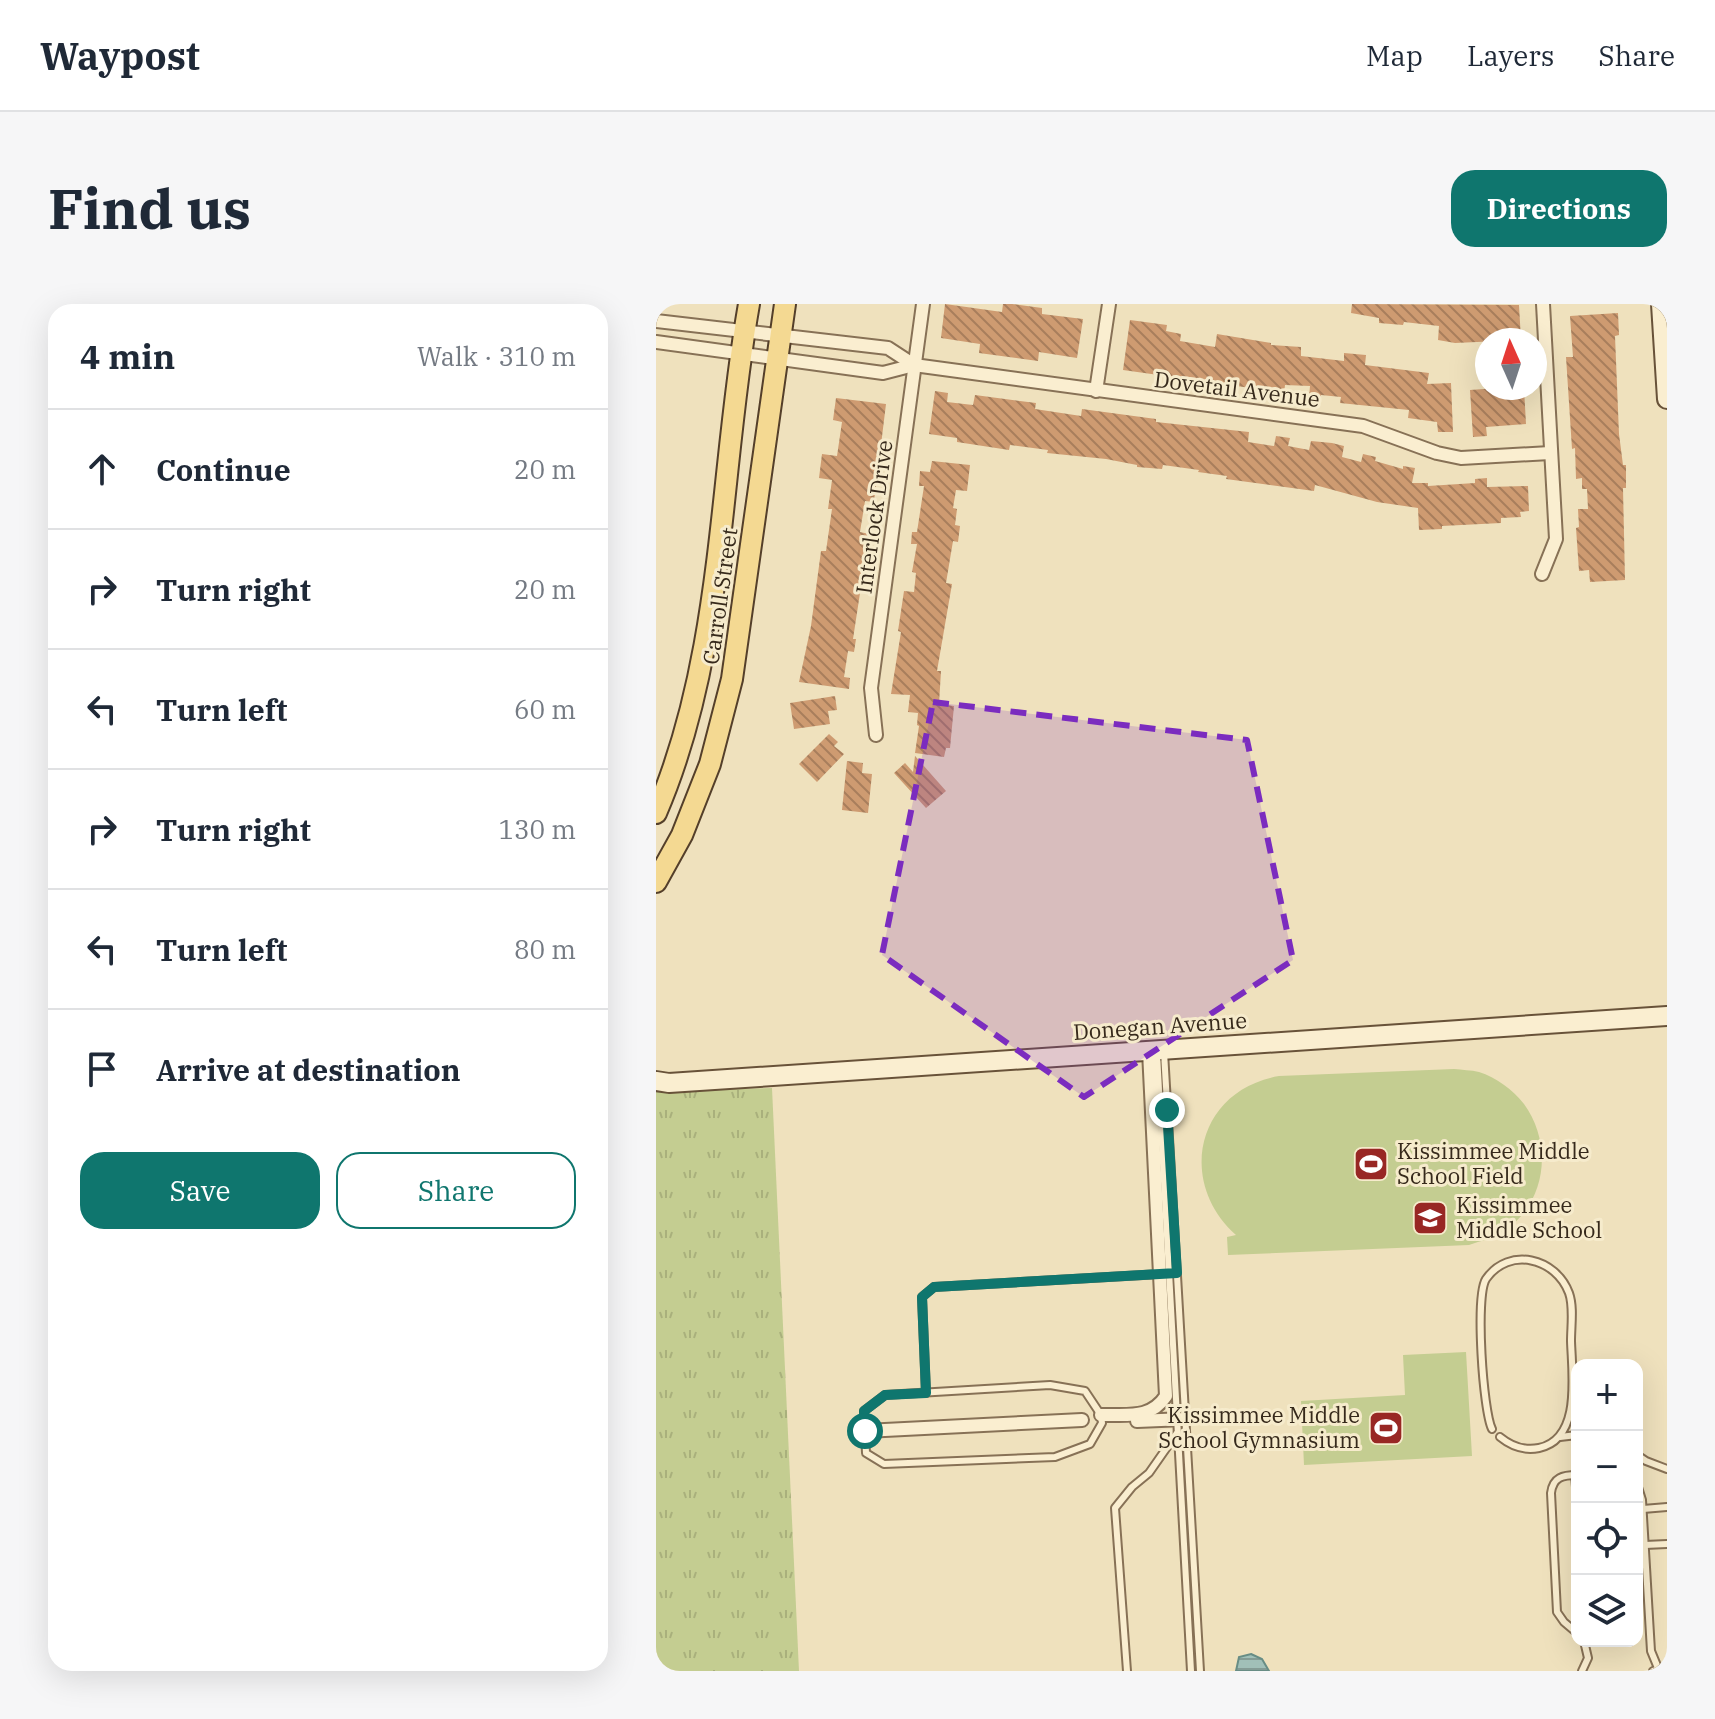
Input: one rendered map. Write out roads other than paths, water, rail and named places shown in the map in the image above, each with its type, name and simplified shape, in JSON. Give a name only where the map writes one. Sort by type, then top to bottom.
[{"type":"main road","points":[[656,813],[673,774],[700,671],[749,304]]},
{"type":"main road","name":"Carroll Street","points":[[656,882],[682,835],[710,764],[732,679],[785,304]]},
{"type":"street","name":"Interlock Drive","points":[[876,735],[871,688],[923,304]]},
{"type":"street","points":[[1096,391],[1109,304]]},
{"type":"street","points":[[1542,574],[1556,539],[1543,304]]},
{"type":"street","points":[[1661,304],[1667,399]]},
{"type":"street","name":"Dovetail Avenue","points":[[656,321],[888,348],[914,365]]},
{"type":"street","name":"Dovetail Avenue","points":[[656,342],[883,373],[914,365],[1363,426],[1437,453],[1461,458],[1550,453]]},
{"type":"street","name":"Donegan Avenue","points":[[656,1081],[669,1083],[1667,1016]]},
{"type":"street","points":[[1102,1419],[1149,1413],[1166,1396],[1169,1274],[1156,1050]]},
{"type":"street","points":[[1102,1419],[1181,1419]]},
{"type":"street","points":[[865,1431],[1082,1420]]},
{"type":"lane","points":[[1492,1429],[1488,1421],[1480,1313],[1485,1281],[1505,1264],[1531,1259],[1542,1263],[1560,1277],[1570,1297],[1571,1359]]},
{"type":"lane","points":[[926,1393],[922,1297],[934,1287],[1169,1274],[1200,1671]]},
{"type":"lane","points":[[1050,1385],[1085,1391],[1102,1419],[1090,1444],[1055,1457],[884,1464],[866,1453],[864,1411],[885,1395],[1050,1385]]},
{"type":"lane","points":[[1560,1437],[1567,1421],[1571,1394]]},
{"type":"lane","points":[[1127,1671],[1115,1508],[1132,1487],[1149,1473],[1177,1433],[1181,1419]]},
{"type":"lane","points":[[1177,1433],[1191,1671]]},
{"type":"lane","points":[[1500,1437],[1508,1444],[1531,1450],[1547,1446],[1560,1437],[1571,1436]]},
{"type":"lane","points":[[1643,1459],[1667,1469]]},
{"type":"lane","points":[[1571,1476],[1560,1477],[1553,1483],[1551,1493],[1557,1612],[1571,1628]]},
{"type":"lane","points":[[1667,1507],[1643,1509],[1651,1651],[1655,1669],[1667,1667]]},
{"type":"lane","points":[[1645,1545],[1667,1544]]},
{"type":"lane","points":[[1643,1601],[1648,1601]]},
{"type":"lane","points":[[1582,1671],[1588,1658],[1585,1647]]},
{"type":"water","points":[[1251,1654],[1262,1659],[1269,1671],[1236,1671],[1239,1657]]},
{"type":"place","name":"Kissimmee Middle School Field","points":[[1371,1164]]},
{"type":"place","name":"Kissimmee Middle School","points":[[1430,1218]]},
{"type":"place","name":"Kissimmee Middle School Gymnasium","points":[[1386,1428]]}]
